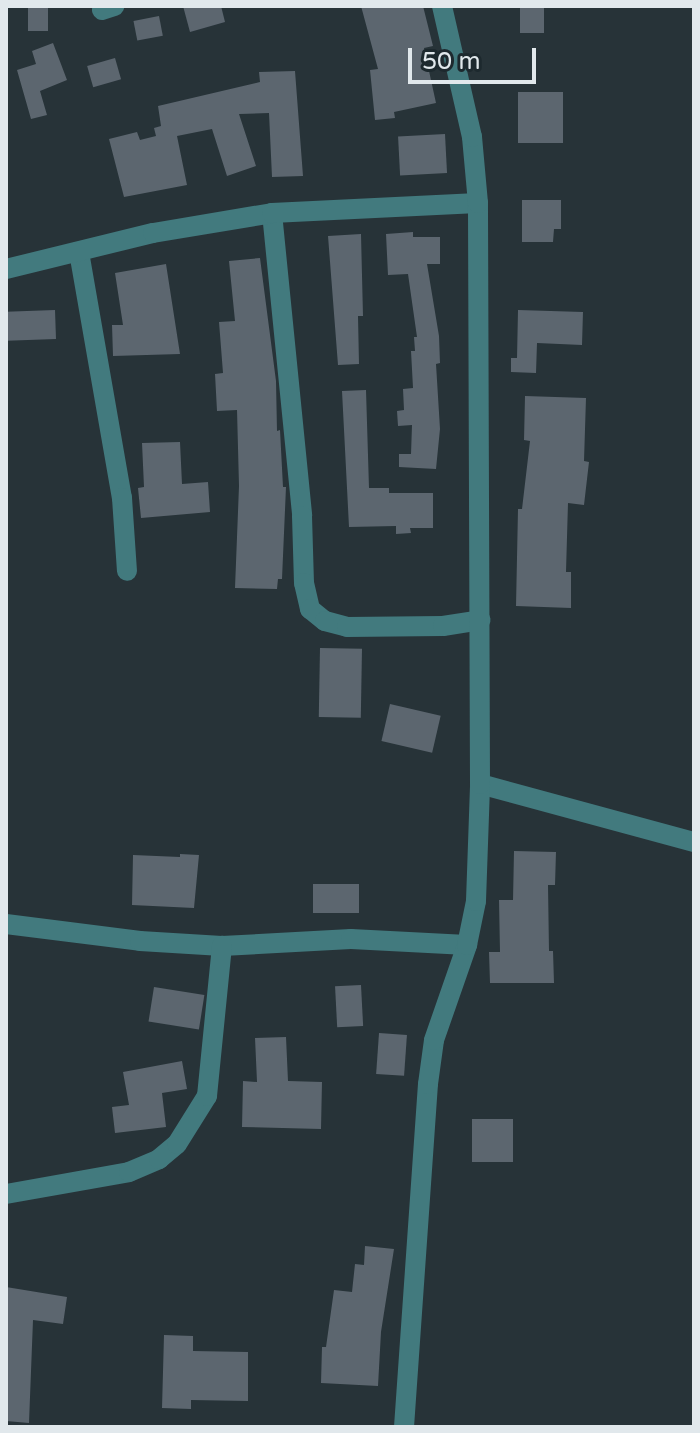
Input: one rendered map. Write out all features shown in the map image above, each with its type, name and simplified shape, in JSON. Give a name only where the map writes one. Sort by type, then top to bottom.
[{"type":"street","points":[[404,1427],[428,1084],[434,1040],[467,945],[476,901],[480,784],[478,203],[472,137],[442,6]]},
{"type":"street","points":[[6,269],[153,233],[272,213],[478,203]]},
{"type":"street","points":[[272,213],[302,516],[304,583],[310,609],[325,621],[347,627],[443,626],[481,620]]},
{"type":"street","points":[[79,252],[122,498],[127,571]]},
{"type":"street","points":[[480,784],[694,842]]},
{"type":"street","points":[[6,924],[140,941],[222,946],[351,939],[467,945]]},
{"type":"street","points":[[6,1194],[129,1172],[159,1159],[177,1144],[207,1096],[222,946]]},
{"type":"building","points":[[28,6],[48,6],[48,31],[28,31]]},
{"type":"building","points":[[183,6],[221,6],[225,22],[190,32]]},
{"type":"building","points":[[361,6],[423,6],[433,46],[424,48],[436,103],[394,112],[395,118],[375,120],[370,70],[378,69]]},
{"type":"building","points":[[520,6],[544,6],[544,33],[520,33]]},
{"type":"building","points":[[159,16],[163,36],[137,41],[133,21]]},
{"type":"building","points":[[53,43],[67,80],[40,91],[47,115],[31,119],[17,70],[36,64],[32,51]]},
{"type":"building","points":[[115,58],[121,79],[93,87],[87,66]]},
{"type":"building","points":[[295,71],[303,176],[272,177],[269,113],[239,114],[256,166],[227,176],[212,129],[177,136],[187,185],[124,197],[109,139],[137,132],[140,140],[156,136],[154,128],[161,126],[158,106],[260,82],[259,72]]},
{"type":"building","points":[[518,92],[563,92],[563,143],[518,143]]},
{"type":"building","points":[[445,134],[447,173],[400,175],[398,136]]},
{"type":"building","points":[[522,200],[561,200],[561,229],[554,229],[553,242],[522,242]]},
{"type":"building","points":[[413,232],[413,237],[440,237],[440,264],[427,264],[439,336],[440,363],[436,364],[440,429],[436,469],[399,467],[399,454],[411,454],[412,425],[398,426],[397,411],[404,410],[403,389],[413,388],[411,351],[415,351],[414,337],[417,337],[408,274],[388,275],[386,234]]},
{"type":"building","points":[[361,234],[363,316],[358,316],[359,364],[338,365],[328,236]]},
{"type":"building","points":[[260,258],[276,381],[283,487],[286,487],[282,579],[278,579],[277,589],[235,588],[239,486],[237,410],[217,411],[215,374],[223,373],[219,322],[235,321],[229,261]]},
{"type":"building","points":[[166,264],[180,354],[113,356],[112,325],[123,325],[115,273]]},
{"type":"building","points":[[55,310],[56,339],[7,341],[6,312]]},
{"type":"building","points":[[518,310],[583,312],[582,345],[537,343],[536,373],[511,372],[511,358],[517,358]]},
{"type":"building","points":[[366,390],[369,488],[389,488],[389,493],[433,493],[433,528],[410,528],[411,533],[396,534],[396,526],[349,527],[342,391]]},
{"type":"building","points":[[525,396],[586,398],[584,461],[589,462],[584,505],[568,503],[566,572],[571,572],[571,608],[516,606],[518,509],[522,509],[530,441],[524,440]]},
{"type":"building","points":[[180,442],[182,484],[208,482],[210,512],[141,518],[138,488],[144,487],[142,443]]},
{"type":"building","points":[[320,648],[362,649],[361,718],[319,717]]},
{"type":"building","points":[[390,704],[441,716],[432,753],[381,741]]},
{"type":"building","points":[[514,851],[556,852],[555,885],[548,885],[549,951],[553,951],[554,983],[490,983],[489,952],[500,952],[499,900],[513,900]]},
{"type":"building","points":[[180,854],[199,855],[194,908],[132,905],[133,855],[180,857]]},
{"type":"building","points":[[313,884],[359,884],[359,913],[313,913]]},
{"type":"building","points":[[361,985],[363,1026],[337,1027],[335,986]]},
{"type":"building","points":[[154,987],[204,995],[199,1030],[149,1022]]},
{"type":"building","points":[[379,1033],[407,1035],[404,1076],[376,1074]]},
{"type":"building","points":[[286,1037],[288,1081],[322,1082],[321,1129],[242,1127],[243,1081],[257,1082],[255,1038]]},
{"type":"building","points":[[182,1061],[187,1089],[162,1093],[166,1127],[115,1133],[112,1107],[129,1105],[123,1072]]},
{"type":"building","points":[[472,1119],[513,1119],[513,1162],[472,1162]]},
{"type":"building","points":[[365,1246],[394,1249],[381,1332],[378,1386],[321,1383],[322,1347],[326,1347],[334,1290],[352,1292],[355,1264],[364,1265]]},
{"type":"building","points":[[6,1287],[67,1297],[63,1324],[33,1320],[29,1423],[6,1421]]},
{"type":"building","points":[[164,1335],[193,1336],[193,1351],[248,1352],[248,1401],[191,1400],[191,1409],[162,1408]]}]
